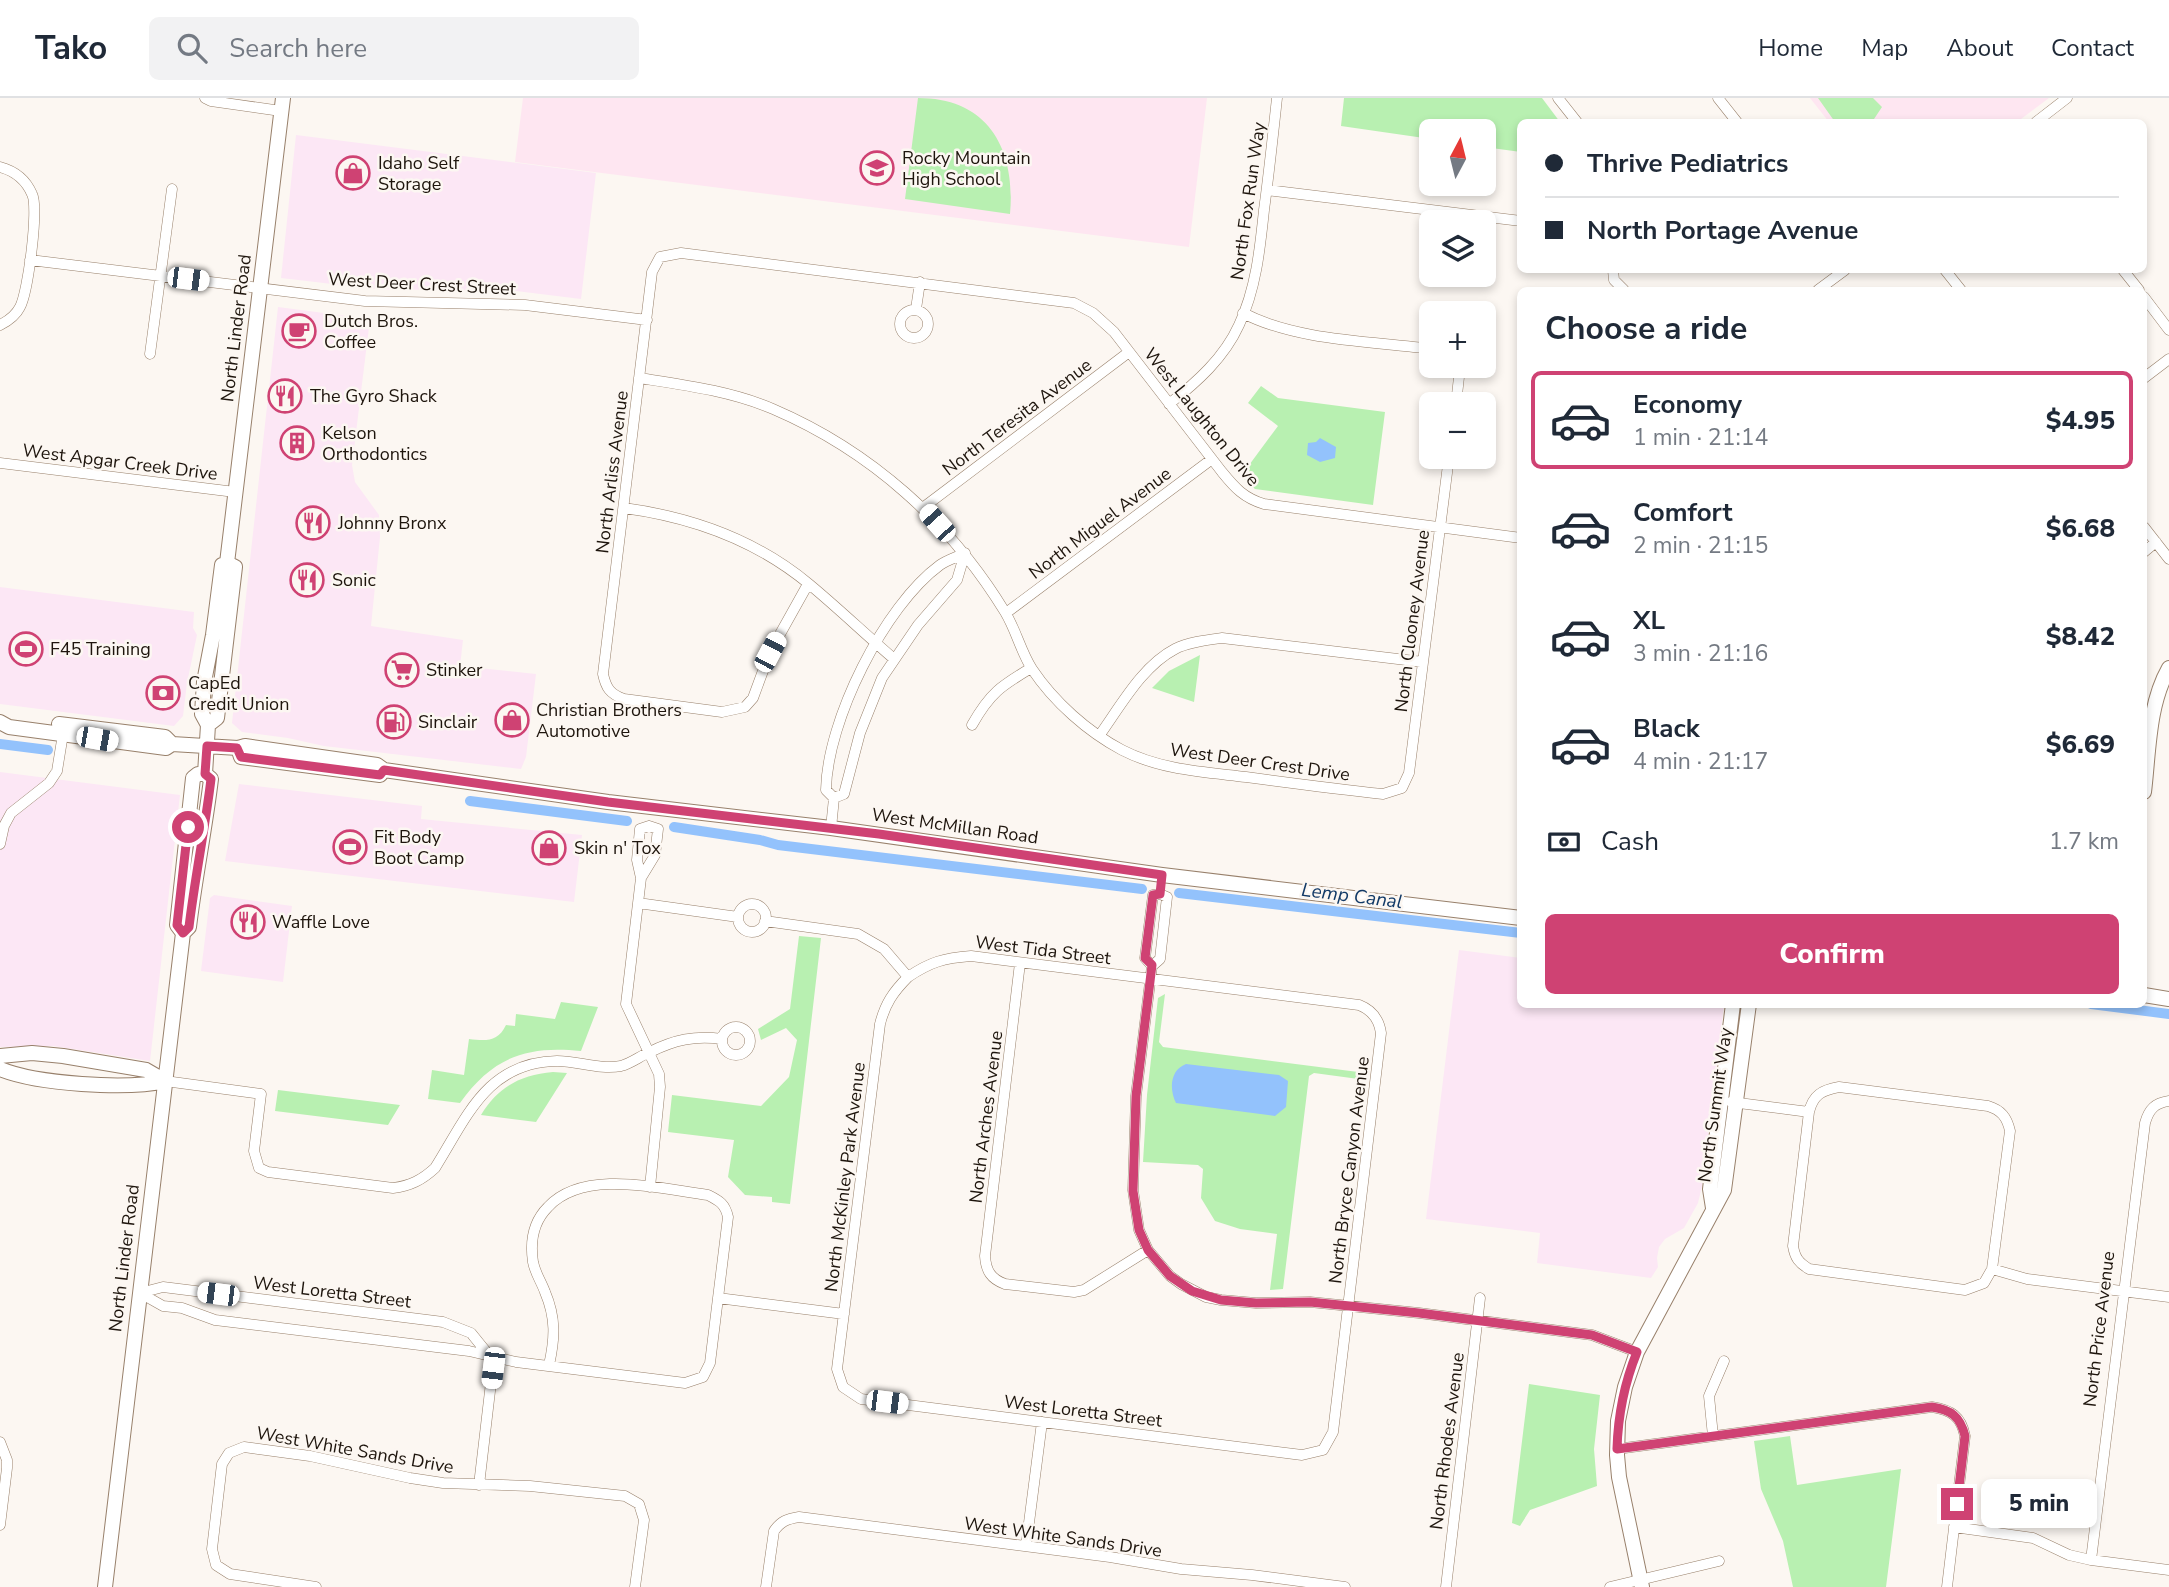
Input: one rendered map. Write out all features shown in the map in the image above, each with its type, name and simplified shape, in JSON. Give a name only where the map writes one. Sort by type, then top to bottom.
[{"type":"main road","name":"North Linder Road","points":[[105,1587],[183,933],[177,925],[193,778],[198,774],[205,774],[208,725],[217,718],[235,566],[227,563],[282,105]]},
{"type":"main road","points":[[2147,769],[2156,700],[2169,668]]},
{"type":"main road","name":"West McMillan Road","points":[[0,722],[9,717],[165,737],[172,744]]},
{"type":"main road","name":"West McMillan Road","points":[[0,722],[9,727],[166,748],[172,744],[237,748],[244,746],[295,752],[377,765],[384,770],[652,808],[831,828],[1162,875],[1517,918]]},
{"type":"main road","points":[[2147,995],[2169,999]]},
{"type":"main road","name":"North Summit Way","points":[[1641,1584],[1619,1477],[1618,1421],[1625,1387],[1637,1352],[1724,1190],[1733,1008]]},
{"type":"main road","name":"North Summit Way","points":[[1728,1102],[1748,1008]]},
{"type":"main road","points":[[0,1056],[32,1053],[63,1056],[146,1070],[165,1081]]},
{"type":"main road","points":[[0,1069],[33,1079],[63,1082],[146,1086],[165,1081]]},
{"type":"street","points":[[205,98],[282,105]]},
{"type":"street","name":"North Fox Run Way","points":[[1169,404],[1198,381],[1221,354],[1244,313],[1253,286],[1259,253],[1277,98]]},
{"type":"street","points":[[1558,98],[1575,119]]},
{"type":"street","points":[[1718,98],[1735,119]]},
{"type":"street","points":[[2040,119],[2067,98]]},
{"type":"street","points":[[0,167],[9,169],[23,179],[33,196],[35,213],[27,289],[20,307],[8,321],[0,325]]},
{"type":"street","points":[[150,354],[172,189]]},
{"type":"street","points":[[1266,190],[1517,221]]},
{"type":"street","name":"West Laughton Drive","points":[[660,257],[681,253],[1074,303],[1100,319],[1114,332],[1237,491],[1248,500],[1517,537]]},
{"type":"street","name":"North Arliss Avenue","points":[[660,257],[652,272],[603,674],[609,691],[624,699],[722,712],[745,707],[753,698],[770,652],[808,584]]},
{"type":"street","name":"West Deer Crest Street","points":[[30,260],[365,301],[525,305],[646,320]]},
{"type":"street","points":[[1822,287],[1841,273]]},
{"type":"street","points":[[1947,273],[1959,287]]},
{"type":"street","points":[[2125,273],[2137,287]]},
{"type":"street","points":[[916,309],[920,282]]},
{"type":"street","points":[[2147,301],[2169,330]]},
{"type":"street","points":[[1244,313],[1266,324],[1290,331],[1419,347]]},
{"type":"street","name":"North Teresita Avenue","points":[[924,507],[1129,352]]},
{"type":"street","points":[[2147,376],[2169,359]]},
{"type":"street","name":"West Deer Crest Drive","points":[[639,378],[697,387],[772,409],[821,433],[873,465],[924,507],[965,553],[1006,613],[1031,668],[1071,714],[1122,750],[1143,760],[1172,768],[1383,794],[1402,788]]},
{"type":"street","name":"North Miguel Avenue","points":[[1006,613],[1212,459]]},
{"type":"street","name":"West Apgar Creek Drive","points":[[0,463],[235,492]]},
{"type":"street","name":"North Clooney Avenue","points":[[1402,788],[1409,773],[1447,469]]},
{"type":"street","points":[[624,508],[658,512],[722,532],[769,556],[808,584],[893,659]]},
{"type":"street","points":[[2147,531],[2169,559]]},
{"type":"street","points":[[2147,550],[2156,542]]},
{"type":"street","points":[[834,798],[826,790],[826,772],[852,687],[898,610],[941,564],[965,553]]},
{"type":"street","points":[[834,798],[844,794],[860,733],[882,678],[918,625],[957,580],[965,553]]},
{"type":"street","points":[[1099,736],[1154,665],[1174,649],[1199,641],[1222,638],[1423,662]]},
{"type":"street","points":[[972,724],[983,705],[999,687],[1031,668]]},
{"type":"street","points":[[0,844],[4,826],[11,813],[50,783],[57,771],[63,734]]},
{"type":"street","points":[[831,828],[834,798]]},
{"type":"street","points":[[649,826],[652,808]]},
{"type":"street","points":[[641,878],[655,855],[658,830],[649,826],[640,830],[637,860],[641,878],[626,1004],[659,1074],[650,1187]]},
{"type":"street","points":[[1162,875],[1160,894],[1153,895],[1145,958],[1152,965],[1136,1096],[1133,1191],[1139,1230],[1148,1250],[1170,1276],[1206,1297],[1238,1302],[1295,1301],[1348,1305],[1592,1335],[1637,1352]]},
{"type":"street","points":[[638,903],[738,917]]},
{"type":"street","points":[[754,905],[764,912],[765,921],[760,929],[747,932],[740,926],[738,917],[741,909],[754,905]]},
{"type":"street","points":[[765,921],[858,934],[884,949],[908,977]]},
{"type":"street","name":"West Tida Street","points":[[908,977],[924,966],[945,958],[971,956],[1359,1005],[1370,1009],[1375,1017]]},
{"type":"street","name":"North Arches Avenue","points":[[1020,963],[985,1256],[989,1274],[1005,1284],[1074,1292],[1084,1290],[1148,1250]]},
{"type":"street","name":"North McKinley Park Avenue","points":[[843,1387],[837,1368],[880,1024],[883,1010],[893,992],[908,977]]},
{"type":"street","name":"North Bryce Canyon Avenue","points":[[1323,1450],[1333,1432],[1381,1033],[1375,1017]]},
{"type":"street","points":[[165,1081],[261,1094],[254,1151],[259,1168],[275,1174],[393,1188],[413,1184],[435,1168],[479,1099],[494,1082],[512,1069],[534,1063],[559,1061],[612,1067],[625,1065],[648,1052],[687,1037],[722,1039]]},
{"type":"street","points":[[1839,1087],[1988,1105],[2004,1115],[2010,1131],[1992,1269],[1984,1283],[1965,1290],[1816,1271],[1800,1264],[1794,1255],[1793,1246],[1809,1112],[1811,1102],[1817,1094],[1839,1087]]},
{"type":"street","name":"North Price Avenue","points":[[2091,1560],[2122,1292],[2145,1123],[2147,1113],[2154,1105],[2169,1101]]},
{"type":"street","points":[[1728,1102],[1809,1112]]},
{"type":"street","points":[[139,1293],[163,1306],[182,1308],[215,1320],[491,1355],[516,1362],[685,1383],[703,1377],[710,1363],[728,1217],[722,1202],[708,1195],[602,1184],[567,1191],[552,1202],[539,1217],[532,1239],[535,1269],[554,1315],[555,1329],[550,1365]]},
{"type":"street","points":[[1992,1269],[2026,1279],[2169,1297]]},
{"type":"street","name":"West Loretta Street","points":[[139,1293],[163,1287],[443,1322],[471,1333],[491,1355]]},
{"type":"street","points":[[718,1298],[844,1314]]},
{"type":"street","name":"North Rhodes Avenue","points":[[1446,1587],[1480,1298]]},
{"type":"street","points":[[479,1485],[491,1355]]},
{"type":"street","points":[[1713,1436],[1709,1396],[1724,1362]]},
{"type":"street","name":"West Loretta Street","points":[[843,1387],[861,1399],[1302,1455],[1323,1450]]},
{"type":"street","points":[[1617,1449],[1932,1407],[1946,1409],[1956,1416],[1963,1426],[1965,1436],[1947,1587]]},
{"type":"street","points":[[1026,1546],[1042,1422]]},
{"type":"street","points":[[0,1525],[7,1468],[1,1443]]},
{"type":"street","name":"West White Sands Drive","points":[[317,1587],[230,1574],[220,1569],[213,1559],[222,1464],[232,1452],[243,1447],[310,1456],[410,1478],[625,1496],[639,1504],[644,1520],[635,1587]]},
{"type":"street","name":"West White Sands Drive","points":[[766,1587],[771,1541],[779,1524],[788,1518],[799,1517],[1181,1569],[1252,1574],[1320,1586],[1345,1587]]},
{"type":"street","points":[[1954,1527],[2033,1538],[2069,1555],[2091,1560],[2169,1570]]},
{"type":"street","points":[[1610,1587],[1641,1584],[1719,1561]]},
{"type":"shaded area","name":"Rocky Mountain High School","points":[[523,98],[1207,98],[1189,247],[515,162]]},
{"type":"shaded area","points":[[1810,98],[2049,98],[2021,119],[1827,119]]},
{"type":"shaded area","points":[[296,135],[596,173],[581,299],[516,291],[375,289],[281,278]]},
{"type":"shaded area","points":[[278,307],[370,319],[352,465],[355,482],[379,515],[380,537],[371,626],[463,640],[460,666],[536,674],[526,757],[521,769],[324,746],[242,732],[232,723]]},
{"type":"shaded area","points":[[0,587],[194,612],[193,628],[197,635],[183,716],[174,726],[0,704]]},
{"type":"shaded area","points":[[0,772],[180,795],[150,1061],[53,1046],[0,1047]]},
{"type":"shaded area","points":[[239,784],[422,806],[421,819],[582,835],[574,902],[225,861]]},
{"type":"shaded area","points":[[214,895],[292,906],[283,982],[201,971],[210,898]]},
{"type":"shaded area","points":[[1459,950],[1517,957],[1517,1008],[1724,1008],[1698,1203],[1684,1228],[1665,1239],[1659,1247],[1658,1267],[1651,1278],[1537,1263],[1540,1233],[1426,1219]]},
{"type":"green space","points":[[918,98],[943,100],[963,107],[980,118],[993,132],[1008,169],[1010,214],[905,199]]},
{"type":"green space","points":[[1344,98],[1542,98],[1558,119],[1517,119],[1517,151],[1496,149],[1496,119],[1419,119],[1419,137],[1341,126]]},
{"type":"green space","points":[[1818,98],[1873,98],[1882,107],[1874,119],[1833,119]]},
{"type":"green space","points":[[1261,386],[1278,398],[1385,412],[1373,505],[1255,489],[1241,476],[1278,426],[1248,403]]},
{"type":"green space","points":[[1200,655],[1194,702],[1152,688],[1169,671]]},
{"type":"green space","points":[[799,936],[821,938],[790,1204],[772,1202],[772,1197],[745,1195],[728,1177],[734,1140],[668,1132],[672,1095],[761,1106],[789,1077],[797,1040],[786,1028],[761,1040],[758,1029],[790,1009]]},
{"type":"green space","points":[[1165,994],[1159,1042],[1163,1047],[1366,1073],[1366,1080],[1314,1073],[1309,1076],[1283,1289],[1270,1290],[1277,1234],[1240,1229],[1215,1221],[1201,1198],[1203,1169],[1198,1165],[1143,1162],[1147,1095],[1158,998]]},
{"type":"green space","points":[[561,1002],[598,1007],[581,1051],[543,1050],[527,1053],[498,1065],[472,1088],[460,1103],[428,1099],[432,1070],[464,1075],[469,1039],[486,1040],[499,1035],[506,1025],[515,1026],[516,1014],[555,1019]]},
{"type":"green space","points":[[553,1072],[567,1073],[536,1122],[481,1115],[495,1097],[511,1084],[530,1076]]},
{"type":"green space","points":[[278,1090],[400,1105],[388,1125],[275,1111]]},
{"type":"green space","points":[[1529,1384],[1600,1395],[1594,1449],[1597,1486],[1530,1510],[1520,1526],[1512,1523]]},
{"type":"green space","points":[[1790,1436],[1797,1485],[1901,1469],[1886,1587],[1793,1587],[1783,1541],[1761,1489],[1754,1441]]},
{"type":"water","points":[[1320,438],[1336,447],[1335,458],[1320,462],[1307,455],[1308,443],[1316,442]]},
{"type":"water","points":[[1186,1064],[1279,1075],[1288,1081],[1286,1107],[1275,1116],[1176,1103],[1172,1080],[1177,1071]]},
{"type":"waterway","name":"Lemp Canal","points":[[0,744],[48,750]]},
{"type":"waterway","name":"Lemp Canal","points":[[470,801],[627,821]]},
{"type":"waterway","name":"Lemp Canal","points":[[674,827],[778,845],[1142,889]]},
{"type":"waterway","name":"Lemp Canal","points":[[1179,893],[1517,933]]},
{"type":"waterway","name":"Lemp Canal","points":[[2122,1008],[2169,1014]]},
{"type":"place","name":"Rocky Mountain High School","points":[[877,168]]},
{"type":"place","name":"Idaho Self Storage","points":[[353,173]]},
{"type":"place","name":"Dutch Bros. Coffee","points":[[299,331]]},
{"type":"place","name":"The Gyro Shack","points":[[285,396]]},
{"type":"place","name":"Kelson Orthodontics","points":[[297,443]]},
{"type":"place","name":"Johnny Bronx","points":[[313,523]]},
{"type":"place","name":"Sonic","points":[[307,580]]},
{"type":"place","name":"F45 Training","points":[[26,649]]},
{"type":"place","name":"Stinker","points":[[402,670]]},
{"type":"place","name":"CapEd Credit Union","points":[[163,693]]},
{"type":"place","name":"Christian Brothers Automotive","points":[[512,720]]},
{"type":"place","name":"Sinclair","points":[[394,722]]},
{"type":"place","name":"Fit Body Boot Camp","points":[[350,847]]},
{"type":"place","name":"Skin n' Tox","points":[[549,848]]},
{"type":"place","name":"Waffle Love","points":[[248,922]]},
{"type":"route","points":[[188,827],[177,925],[183,933],[189,927],[196,870],[206,822],[211,779],[205,774],[207,746],[237,748],[241,757],[380,775],[384,770],[471,781],[608,802],[879,834],[1162,875],[1160,894],[1153,895],[1145,958],[1152,965],[1136,1096],[1133,1191],[1139,1230],[1148,1250],[1170,1276],[1192,1291],[1221,1300],[1256,1303],[1295,1301],[1419,1313],[1592,1335],[1637,1352],[1625,1387],[1618,1421],[1617,1449],[1932,1407],[1946,1409],[1956,1416],[1963,1426],[1965,1436],[1957,1504]]}]
